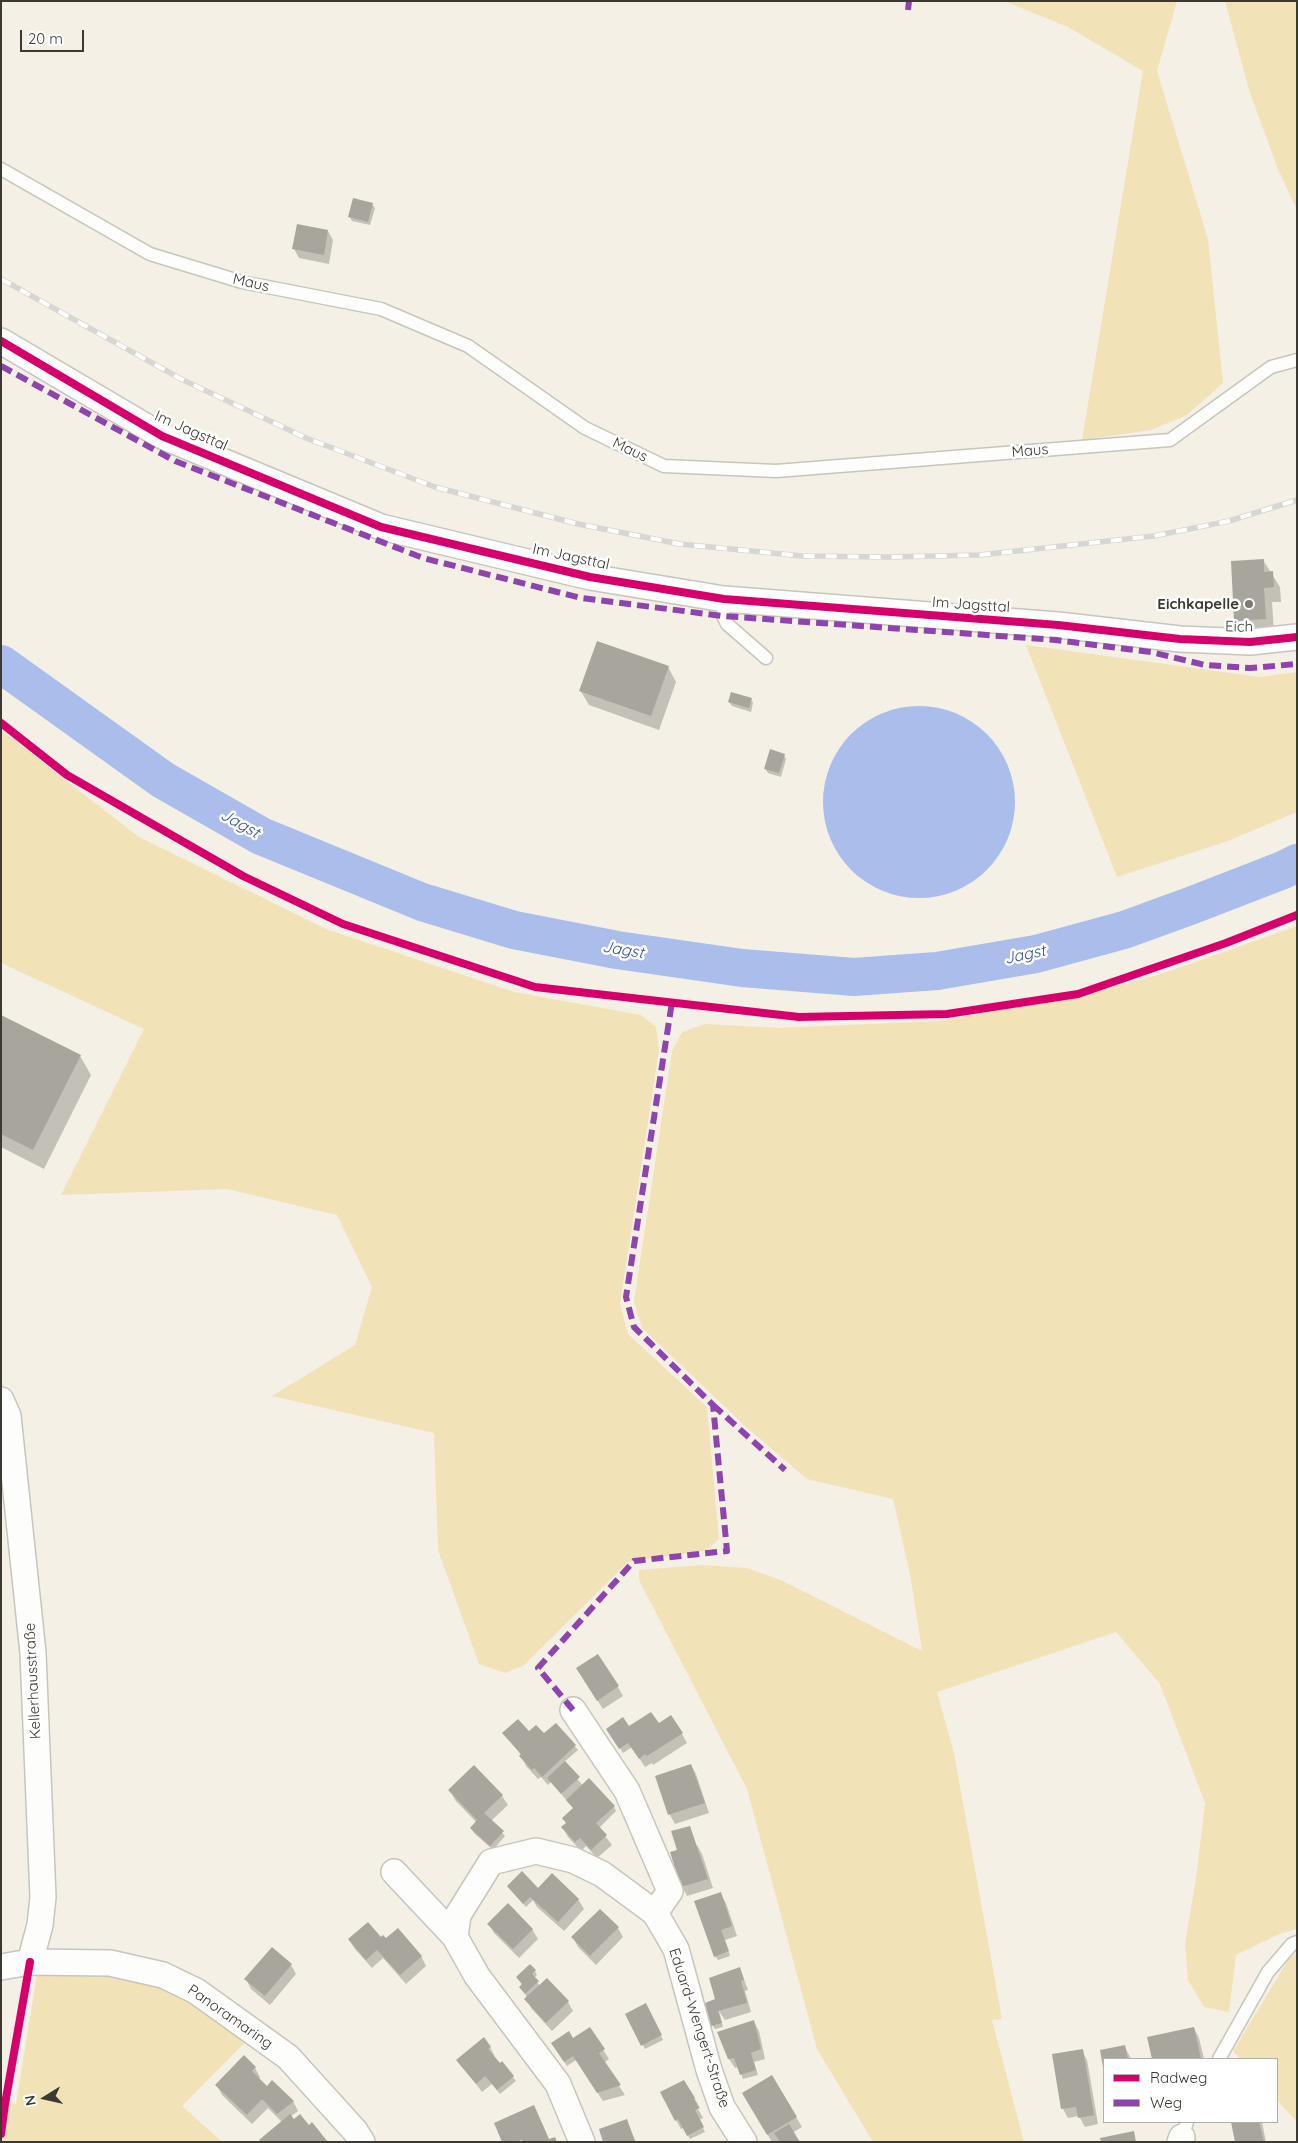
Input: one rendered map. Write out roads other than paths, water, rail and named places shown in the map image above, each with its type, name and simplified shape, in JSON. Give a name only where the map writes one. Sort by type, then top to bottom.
[{"type":"street","name":"Im Jagsttal","points":[[1,341],[162,436],[381,527],[590,577],[724,599],[1058,625],[1180,639]]},
{"type":"street","name":"Eich","points":[[1180,639],[1250,642],[1297,638]]},
{"type":"street","name":"Kellerhausstraße","points":[[1,1400],[8,1416],[33,1653],[43,1897],[40,1925],[30,1962]]},
{"type":"street","points":[[573,1710],[627,1791],[670,1890],[655,1913]]},
{"type":"street","name":"Eduard-Wengert-Straße","points":[[455,1937],[458,1915],[491,1862],[536,1851],[573,1860],[602,1874],[655,1913],[676,1949],[709,2070],[722,2107],[744,2142]]},
{"type":"street","points":[[394,1872],[455,1937],[477,1976],[558,2084],[582,2142]]},
{"type":"street","name":"Panoramaring","points":[[1,1967],[30,1962],[110,1963],[163,1975],[196,1991],[288,2057],[355,2131],[362,2142]]},
{"type":"lane","name":"Maus","points":[[1,169],[150,254],[242,282],[381,309],[468,346],[585,428],[664,466],[776,471],[1170,440],[1271,368],[1297,360]]},
{"type":"lane","points":[[724,599],[723,616],[727,624],[766,658]]},
{"type":"lane","points":[[1220,2058],[1268,1972],[1292,1944],[1297,1942]]},
{"type":"water","points":[[910,706],[928,706],[956,713],[972,722],[987,734],[999,749],[1008,765],[1015,793],[1015,811],[1008,839],[999,855],[987,870],[972,882],[956,891],[928,898],[910,898],[891,894],[874,887],[858,876],[845,863],[834,847],[827,830],[823,811],[823,793],[827,774],[834,757],[845,741],[858,728],[874,717],[891,710]]},
{"type":"waterway","name":"Jagst","points":[[1,664],[163,780],[261,836],[422,902],[514,930],[617,950],[742,968],[854,977],[937,971],[1036,954],[1124,930],[1297,863]]},
{"type":"railway","points":[[1,279],[181,379],[306,438],[435,487],[578,524],[680,544],[802,556],[980,555],[1154,536],[1229,521],[1297,500]]},
{"type":"place","name":"Eichkapelle","points":[[1249,604]]}]
